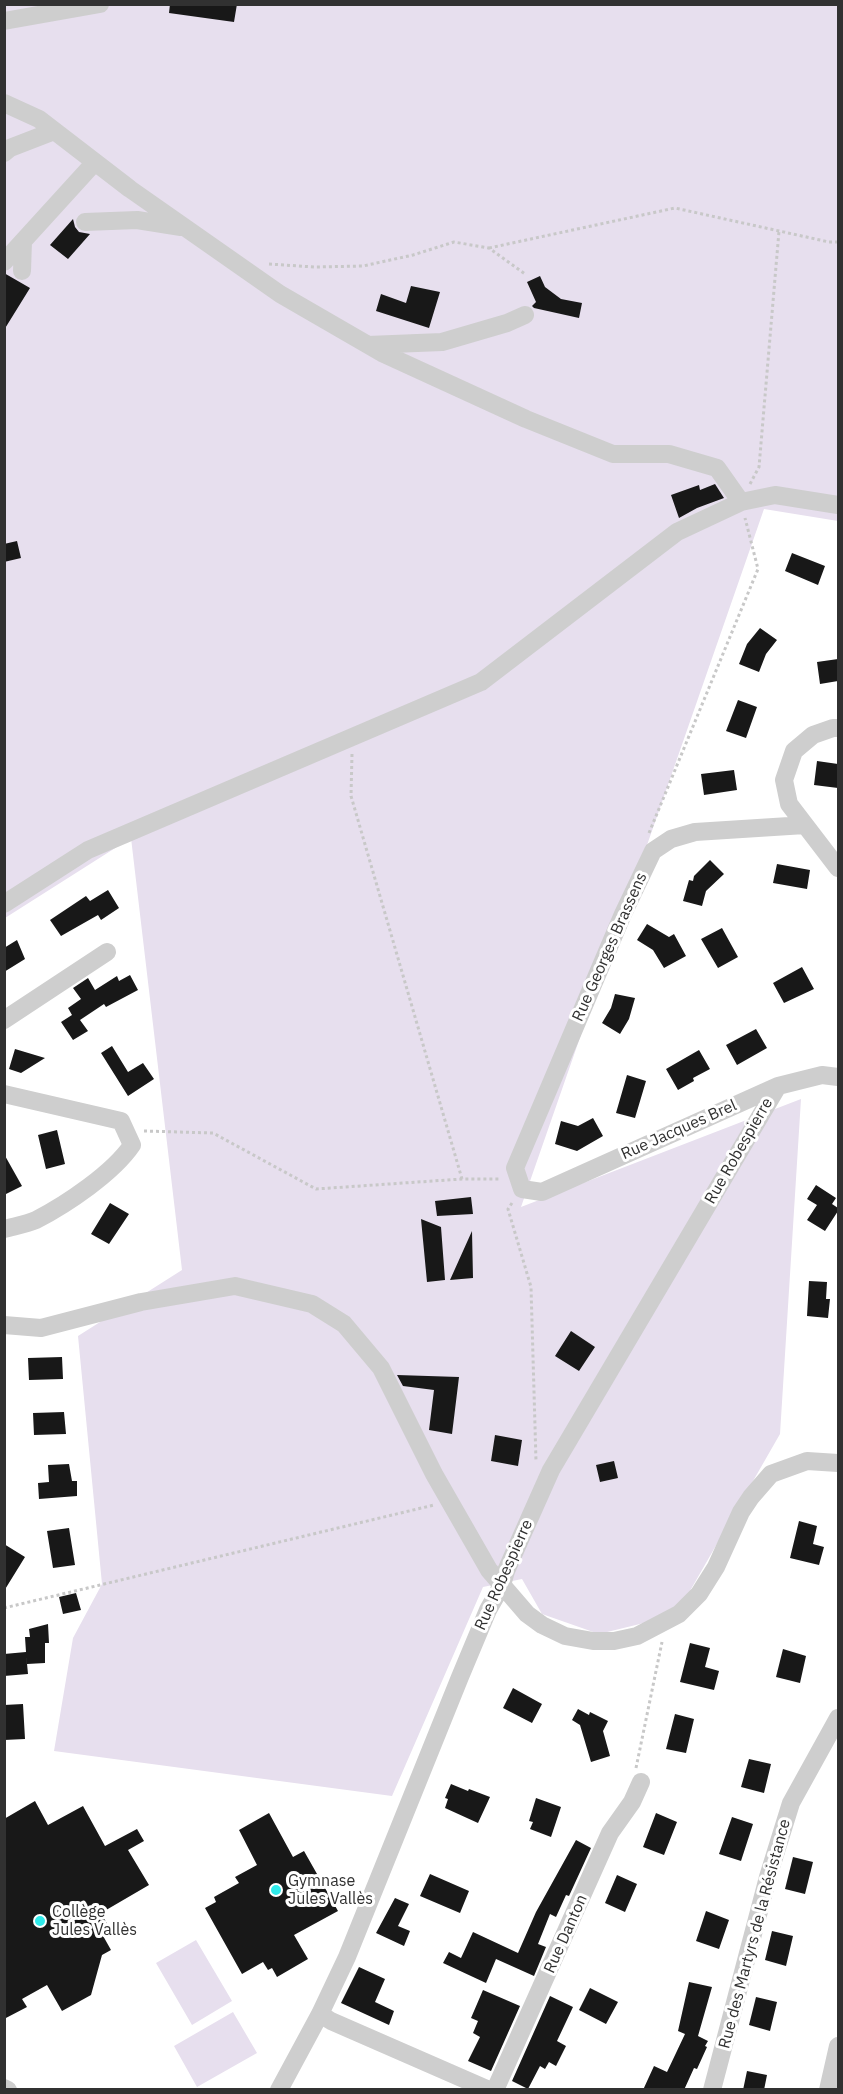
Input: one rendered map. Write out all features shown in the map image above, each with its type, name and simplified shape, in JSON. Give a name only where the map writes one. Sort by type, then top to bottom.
[{"type":"street","points":[[4,21],[100,4]]},
{"type":"street","points":[[4,103],[39,119],[95,162],[280,294],[368,345],[526,419],[613,454],[669,454],[717,468],[741,502]]},
{"type":"street","points":[[4,153],[10,148],[54,131]]},
{"type":"street","points":[[4,262],[95,162]]},
{"type":"street","points":[[85,222],[137,220],[186,228]]},
{"type":"street","points":[[22,271],[23,241]]},
{"type":"street","points":[[368,345],[442,342],[507,323],[525,315]]},
{"type":"street","points":[[4,904],[88,850],[481,682],[677,532],[741,502],[775,495],[838,504]]},
{"type":"street","points":[[838,728],[813,735],[794,751],[784,780],[789,804],[838,868]]},
{"type":"street","name":"Rue Georges Brassens","points":[[522,1189],[515,1168],[623,914],[653,851],[671,839],[695,832],[806,825]]},
{"type":"street","points":[[4,1020],[107,952]]},
{"type":"street","name":"Rue Jacques Brel","points":[[522,1189],[542,1192],[778,1086],[822,1076],[838,1077]]},
{"type":"street","name":"Rue Robespierre","points":[[279,2090],[320,2014],[347,1957],[488,1610],[502,1585],[506,1571],[551,1470],[778,1086]]},
{"type":"street","points":[[4,1094],[121,1121],[132,1145],[122,1159],[67,1202],[34,1221],[4,1228]]},
{"type":"street","points":[[4,1325],[41,1328],[141,1302],[234,1286],[312,1304],[344,1324],[381,1368],[450,1501],[489,1570],[527,1614],[542,1625],[565,1636],[592,1641],[614,1641],[637,1636],[679,1614],[699,1594],[716,1567],[741,1512],[771,1474],[807,1461],[838,1463]]},
{"type":"street","name":"Rue des Martyrs de la Résistance","points":[[712,2090],[768,1876],[791,1803],[838,1718]]},
{"type":"street","name":"Rue Danton","points":[[495,2090],[610,1833],[632,1802],[641,1782]]},
{"type":"street","points":[[320,2014],[331,2021],[489,2090]]},
{"type":"street","points":[[828,2090],[838,2046]]},
{"type":"path","points":[[264,263],[314,267],[363,266],[413,255],[454,242],[489,248],[675,208],[838,242]]},
{"type":"path","points":[[653,851],[645,844],[758,569],[741,502],[759,467],[779,231]]},
{"type":"path","points":[[489,248],[525,274]]},
{"type":"path","points":[[353,737],[351,796],[462,1179]]},
{"type":"path","points":[[125,1131],[213,1133],[316,1189],[462,1179],[501,1179],[522,1189],[508,1209],[531,1287],[536,1466]]},
{"type":"path","points":[[4,1608],[450,1501]]},
{"type":"path","points":[[641,1782],[635,1765],[662,1644],[658,1626]]},
{"type":"shaded area","points":[[5,5],[838,5],[838,521],[764,509],[521,1207],[801,1099],[780,1434],[683,1603],[648,1622],[599,1634],[542,1614],[522,1579],[483,1587],[392,1796],[54,1751],[73,1638],[102,1584],[78,1336],[182,1270],[131,838],[5,918]]},
{"type":"shaded area","points":[[196,1940],[232,2001],[192,2025],[156,1963]]},
{"type":"shaded area","points":[[233,2012],[257,2053],[197,2087],[174,2046]]},
{"type":"building","points":[[170,4],[237,4],[234,22],[169,13]]},
{"type":"building","points":[[73,219],[79,232],[90,234],[68,259],[50,245]]},
{"type":"building","points":[[4,273],[30,288],[4,330]]},
{"type":"building","points":[[540,276],[545,287],[561,299],[582,303],[579,318],[532,306],[536,302],[527,282]]},
{"type":"building","points":[[411,286],[440,292],[429,328],[376,311],[381,294],[406,303]]},
{"type":"building","points":[[715,484],[724,498],[697,508],[679,518],[671,495],[699,485],[700,490]]},
{"type":"building","points":[[17,541],[21,558],[4,562],[4,544]]},
{"type":"building","points":[[792,553],[825,566],[818,585],[785,571]]},
{"type":"building","points":[[760,628],[777,640],[766,654],[759,672],[739,664],[747,644]]},
{"type":"building","points":[[838,659],[838,681],[820,684],[817,662]]},
{"type":"building","points":[[738,700],[757,707],[746,738],[726,731]]},
{"type":"building","points":[[817,761],[838,764],[838,788],[814,785]]},
{"type":"building","points":[[734,770],[737,790],[704,795],[701,774]]},
{"type":"building","points":[[710,860],[724,874],[706,891],[702,906],[683,901],[689,880],[693,881],[694,876]]},
{"type":"building","points":[[777,864],[810,870],[807,889],[773,883]]},
{"type":"building","points":[[108,890],[119,908],[101,920],[98,915],[61,936],[50,920],[86,896],[90,901]]},
{"type":"building","points":[[647,924],[669,937],[674,934],[686,956],[664,968],[653,950],[637,940]]},
{"type":"building","points":[[722,928],[738,957],[718,968],[701,939]]},
{"type":"building","points":[[17,940],[25,959],[4,972],[4,948]]},
{"type":"building","points":[[802,967],[814,989],[784,1003],[773,983]]},
{"type":"building","points":[[130,975],[138,990],[106,1007],[104,1004],[80,1020],[88,1031],[73,1040],[61,1022],[72,1015],[68,1008],[81,999],[73,988],[88,978],[95,990],[117,976],[119,981]]},
{"type":"building","points":[[615,994],[635,998],[629,1019],[620,1034],[602,1023],[611,1008]]},
{"type":"building","points":[[756,1029],[767,1048],[737,1065],[726,1045]]},
{"type":"building","points":[[112,1046],[128,1072],[143,1063],[154,1079],[128,1096],[101,1053]]},
{"type":"building","points":[[15,1049],[45,1058],[21,1073],[9,1069]]},
{"type":"building","points":[[699,1050],[710,1069],[693,1078],[694,1081],[678,1090],[666,1069]]},
{"type":"building","points":[[627,1075],[646,1081],[635,1118],[616,1113]]},
{"type":"building","points":[[593,1118],[603,1136],[577,1151],[555,1144],[561,1121],[578,1126]]},
{"type":"building","points":[[57,1130],[65,1164],[46,1169],[38,1135]]},
{"type":"building","points":[[4,1154],[22,1186],[4,1195]]},
{"type":"building","points":[[816,1185],[836,1198],[832,1204],[838,1208],[825,1231],[807,1220],[817,1205],[807,1199]]},
{"type":"building","points":[[471,1197],[473,1214],[437,1216],[435,1201]]},
{"type":"building","points":[[110,1203],[129,1214],[109,1244],[91,1234]]},
{"type":"building","points":[[421,1219],[441,1227],[445,1280],[427,1282]]},
{"type":"building","points":[[472,1231],[473,1278],[450,1280]]},
{"type":"building","points":[[809,1281],[827,1282],[826,1299],[830,1299],[828,1318],[807,1316]]},
{"type":"building","points":[[571,1331],[595,1347],[579,1371],[555,1356]]},
{"type":"building","points":[[62,1357],[63,1379],[29,1380],[28,1358]]},
{"type":"building","points":[[397,1375],[459,1377],[452,1434],[429,1430],[434,1390],[403,1386]]},
{"type":"building","points":[[64,1412],[66,1434],[34,1435],[33,1413]]},
{"type":"building","points":[[495,1435],[522,1440],[518,1466],[491,1461]]},
{"type":"building","points":[[614,1461],[618,1478],[600,1482],[596,1465]]},
{"type":"building","points":[[69,1464],[72,1481],[77,1481],[77,1496],[39,1499],[38,1483],[49,1482],[48,1465]]},
{"type":"building","points":[[799,1521],[817,1526],[813,1544],[824,1547],[819,1565],[790,1558]]},
{"type":"building","points":[[69,1528],[75,1565],[53,1568],[47,1531]]},
{"type":"building","points":[[4,1544],[25,1557],[4,1591]]},
{"type":"building","points":[[76,1593],[81,1610],[63,1614],[59,1597]]},
{"type":"building","points":[[48,1624],[49,1643],[45,1643],[45,1663],[27,1664],[28,1674],[4,1676],[4,1654],[26,1652],[25,1637],[30,1637],[29,1629]]},
{"type":"building","points":[[690,1643],[710,1648],[705,1667],[719,1671],[714,1690],[680,1682]]},
{"type":"building","points":[[783,1649],[806,1656],[800,1683],[776,1677]]},
{"type":"building","points":[[513,1688],[542,1704],[532,1723],[503,1708]]},
{"type":"building","points":[[23,1704],[25,1739],[4,1740],[4,1705]]},
{"type":"building","points":[[578,1709],[608,1721],[603,1731],[610,1756],[591,1762],[580,1725],[572,1720]]},
{"type":"building","points":[[675,1714],[694,1719],[686,1753],[666,1749]]},
{"type":"building","points":[[749,1759],[771,1764],[764,1793],[741,1787]]},
{"type":"building","points":[[451,1784],[490,1797],[478,1823],[445,1808],[448,1799],[445,1798]]},
{"type":"building","points":[[536,1798],[561,1807],[551,1837],[530,1829],[533,1822],[529,1821]]},
{"type":"building","points":[[35,1801],[48,1825],[83,1806],[105,1846],[137,1829],[144,1841],[128,1850],[149,1885],[101,1913],[110,1929],[102,1934],[111,1950],[102,1955],[91,1995],[62,2011],[47,1985],[22,1999],[27,2007],[4,2019],[4,1819]]},
{"type":"building","name":"Gymnase Jules Vallès","points":[[269,1813],[293,1857],[304,1851],[338,1911],[294,1935],[308,1959],[277,1977],[272,1968],[268,1970],[263,1962],[242,1974],[205,1908],[216,1902],[214,1897],[239,1883],[235,1877],[257,1865],[239,1830]]},
{"type":"building","points":[[656,1813],[677,1822],[664,1855],[643,1847]]},
{"type":"building","points":[[732,1817],[753,1824],[741,1861],[719,1854]]},
{"type":"building","points":[[576,1840],[591,1848],[569,1896],[566,1895],[556,1917],[550,1914],[538,1944],[546,1947],[534,1976],[496,1959],[486,1983],[443,1963],[449,1952],[461,1958],[473,1932],[518,1953],[536,1912]]},
{"type":"building","points":[[793,1857],[813,1862],[805,1894],[785,1889]]},
{"type":"building","points":[[430,1874],[469,1891],[460,1913],[420,1896]]},
{"type":"building","points":[[617,1875],[637,1884],[625,1912],[605,1903]]},
{"type":"building","points":[[395,1898],[409,1904],[398,1926],[410,1931],[404,1946],[376,1933]]},
{"type":"building","points":[[706,1911],[729,1920],[719,1949],[696,1941]]},
{"type":"building","points":[[772,1931],[793,1936],[786,1966],[765,1960]]},
{"type":"building","points":[[359,1967],[385,1979],[375,2002],[394,2011],[389,2025],[341,2003]]},
{"type":"building","points":[[689,1982],[712,1987],[698,2036],[708,2041],[705,2046],[707,2047],[684,2090],[643,2090],[654,2066],[667,2072],[685,2034],[678,2031]]},
{"type":"building","points":[[590,1988],[618,2002],[606,2024],[579,2010]]},
{"type":"building","points":[[483,1990],[520,2006],[491,2071],[468,2061],[480,2037],[473,2033],[478,2021],[471,2018]]},
{"type":"building","points":[[550,1996],[573,2007],[557,2041],[566,2046],[556,2066],[549,2062],[545,2069],[540,2066],[528,2089],[512,2081]]},
{"type":"building","points":[[756,1997],[777,2002],[770,2031],[749,2025]]},
{"type":"building","points":[[747,2071],[767,2075],[764,2090],[743,2090]]},
{"type":"place","name":"Gymnase Jules Vallès","points":[[276,1890]]},
{"type":"place","name":"Collège Jules Vallès","points":[[40,1921]]}]
